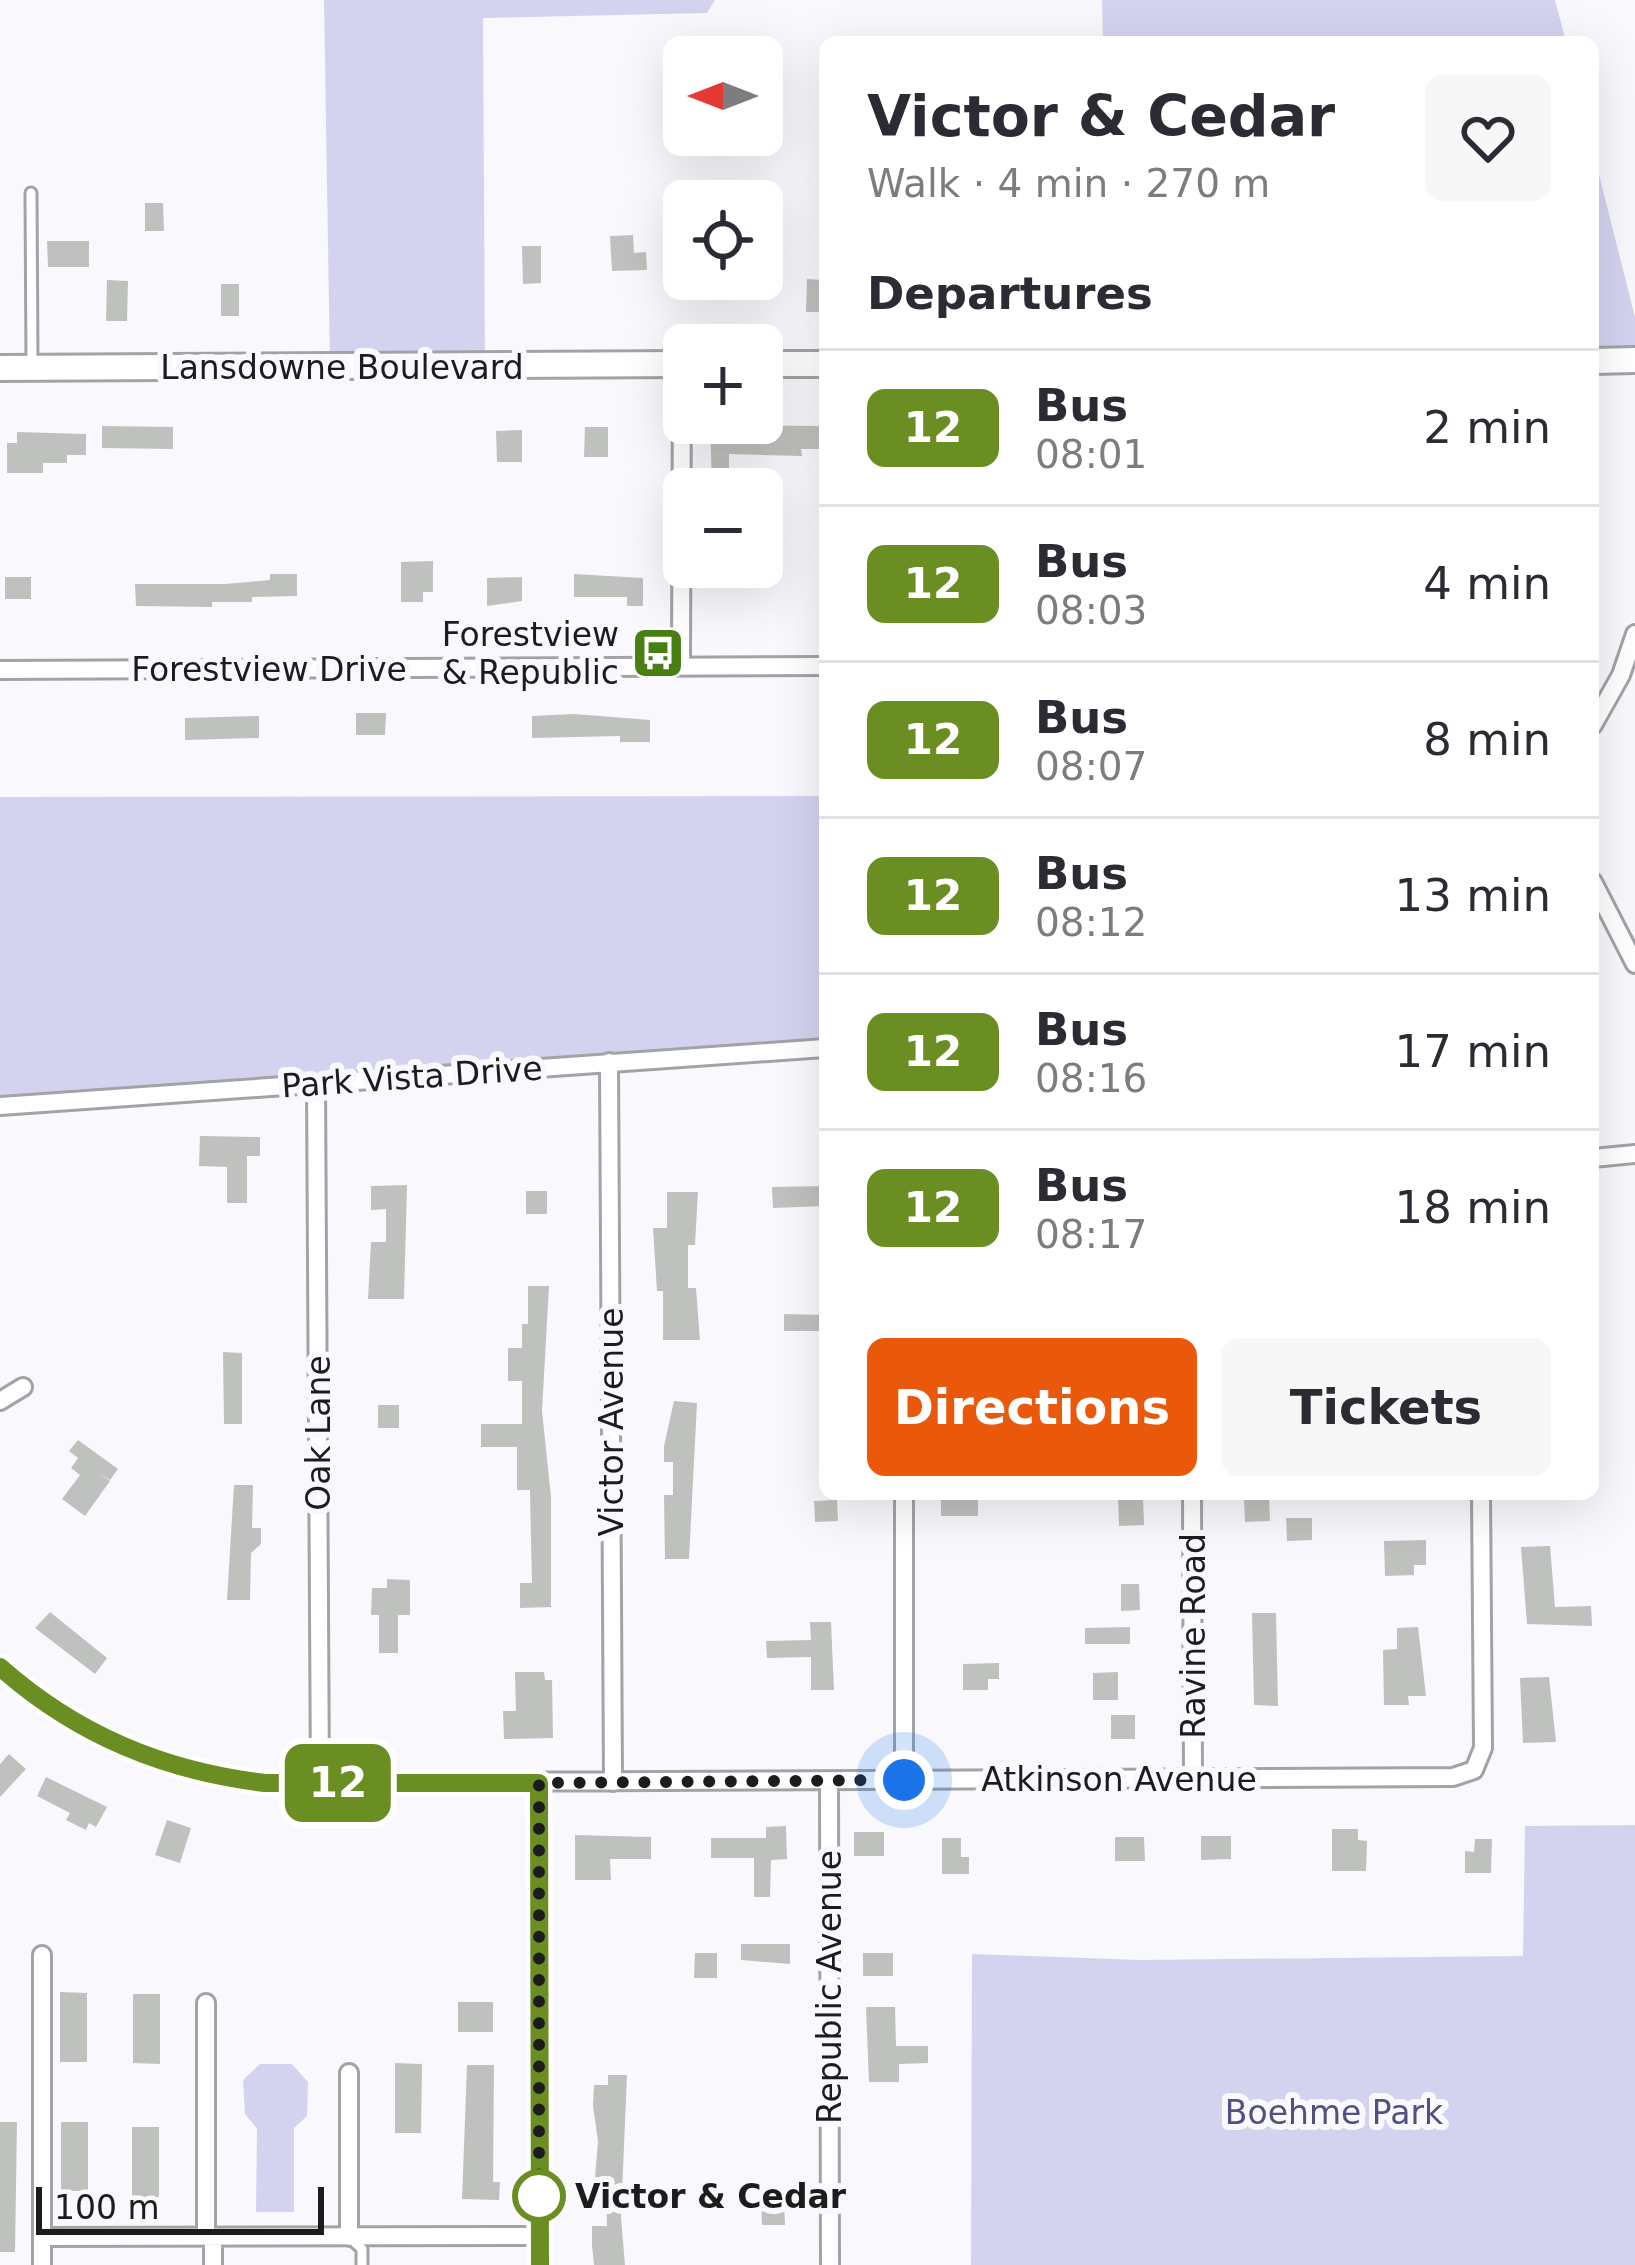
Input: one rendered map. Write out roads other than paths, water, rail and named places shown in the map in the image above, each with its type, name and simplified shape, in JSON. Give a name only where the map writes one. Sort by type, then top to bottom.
[{"type":"street","points":[[1599,361],[1635,360]]},
{"type":"street","name":"Lansdowne Boulevard","points":[[0,368],[663,364]]},
{"type":"street","points":[[783,364],[819,364]]},
{"type":"street","points":[[681,666],[682,444]]},
{"type":"street","points":[[1599,714],[1621,676],[1635,634]]},
{"type":"street","name":"Forestview Drive","points":[[0,670],[819,666]]},
{"type":"street","points":[[1599,893],[1635,964]]},
{"type":"street","name":"Park Vista Drive","points":[[0,1106],[819,1048]]},
{"type":"street","name":"Victor Avenue","points":[[609,1062],[613,1782]]},
{"type":"street","name":"Oak Lane","points":[[316,1084],[320,1783]]},
{"type":"street","points":[[1599,1157],[1635,1154]]},
{"type":"street","points":[[0,1401],[23,1387]]},
{"type":"street","points":[[904,1500],[904,1780]]},
{"type":"street","name":"Ravine Road","points":[[1192,1500],[1193,1778]]},
{"type":"street","name":"Atkinson Avenue","points":[[0,1667],[63,1715],[145,1757],[222,1778],[320,1783],[1453,1778],[1474,1771],[1483,1748],[1481,1500]]},
{"type":"street","name":"Republic Avenue","points":[[829,1780],[830,2265]]},
{"type":"street","points":[[539,1783],[540,2265]]},
{"type":"street","points":[[42,1955],[42,2265]]},
{"type":"street","points":[[206,2003],[213,2265]]},
{"type":"street","points":[[349,2237],[350,2073]]},
{"type":"street","points":[[42,2237],[540,2236]]},
{"type":"lane","points":[[31,193],[32,368]]},
{"type":"lane","points":[[349,2237],[362,2249],[362,2265]]},
{"type":"place","name":"Forestview & Republic","points":[[658,653]]},
{"type":"place","name":"Victor & Cedar","points":[[539,2196]]},
{"type":"park label","name":"Boehme Park","points":[[1334,2112]]}]
